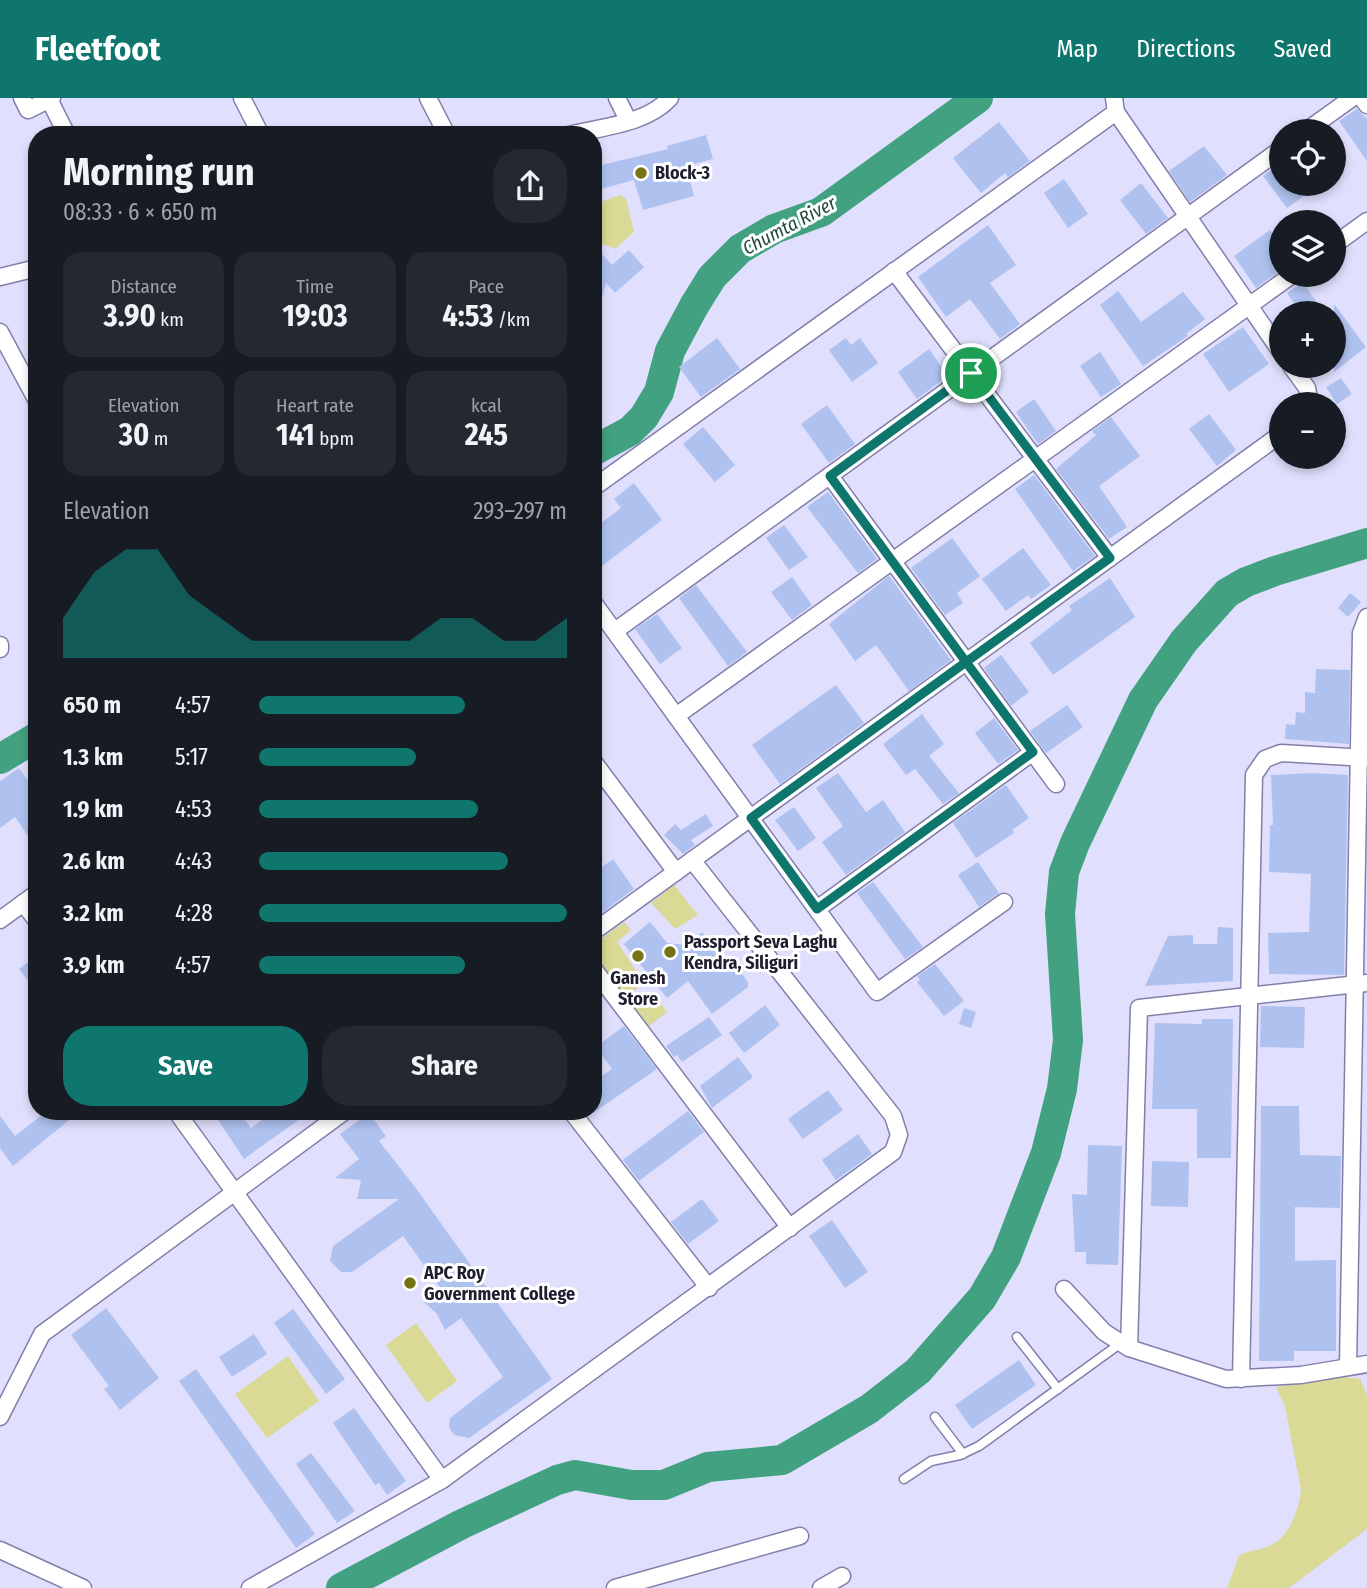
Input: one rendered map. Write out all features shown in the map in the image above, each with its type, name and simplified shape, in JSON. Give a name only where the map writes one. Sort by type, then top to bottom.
[{"type":"street","points":[[22,98],[29,110],[50,99],[63,126]]},
{"type":"street","points":[[242,98],[256,126]]},
{"type":"street","points":[[428,98],[442,126]]},
{"type":"street","points":[[617,98],[628,120]]},
{"type":"street","points":[[602,127],[651,113],[670,98]]},
{"type":"street","points":[[1323,119],[1352,98]]},
{"type":"street","points":[[1362,98],[1367,105]]},
{"type":"street","points":[[602,482],[894,271],[1115,105],[1187,217],[1269,335]]},
{"type":"street","points":[[615,631],[1269,158]]},
{"type":"street","points":[[1346,236],[1367,221]]},
{"type":"street","points":[[0,278],[28,270]]},
{"type":"street","points":[[894,271],[1110,558]]},
{"type":"street","points":[[676,716],[1275,287]]},
{"type":"street","points":[[0,332],[4,351],[28,387]]},
{"type":"street","points":[[602,925],[1269,443]]},
{"type":"street","points":[[830,476],[1056,783]]},
{"type":"street","points":[[602,614],[877,992],[1004,902]]},
{"type":"street","points":[[1348,1366],[1361,984],[1361,634],[1367,617]]},
{"type":"street","points":[[817,909],[1033,752]]},
{"type":"street","points":[[1241,1379],[1254,775],[1265,759],[1281,753],[1363,757]]},
{"type":"street","points":[[602,773],[676,872]]},
{"type":"street","points":[[250,1588],[442,1479],[887,1157],[897,1144],[898,1125],[692,860]]},
{"type":"street","points":[[0,920],[28,899]]},
{"type":"street","points":[[602,980],[790,1228]]},
{"type":"street","points":[[1125,1345],[1139,1009],[1361,984]]},
{"type":"street","points":[[183,1120],[442,1479]]},
{"type":"street","points":[[0,1417],[42,1334],[333,1120]]},
{"type":"street","points":[[577,1120],[709,1288]]},
{"type":"street","points":[[1064,1289],[1096,1325],[1125,1345],[1192,1370],[1241,1379],[1301,1376],[1367,1364]]},
{"type":"street","points":[[615,1588],[800,1536]]},
{"type":"street","points":[[0,1550],[83,1588]]},
{"type":"street","points":[[821,1588],[842,1576]]},
{"type":"lane","points":[[1017,1337],[1058,1388]]},
{"type":"lane","points":[[904,1479],[931,1461],[963,1454],[979,1446],[1058,1388],[1125,1345]]},
{"type":"lane","points":[[934,1417],[963,1454]]},
{"type":"shaded area","points":[[620,195],[626,199],[634,232],[615,249],[602,245],[602,201]]},
{"type":"shaded area","points":[[674,885],[698,915],[675,929],[651,903]]},
{"type":"shaded area","points":[[624,922],[631,930],[617,942],[643,981],[628,999],[602,964],[602,938]]},
{"type":"shaded area","points":[[652,993],[667,1012],[649,1026],[634,1007]]},
{"type":"shaded area","points":[[416,1323],[457,1381],[427,1403],[386,1345]]},
{"type":"shaded area","points":[[288,1356],[319,1401],[267,1438],[235,1394]]},
{"type":"shaded area","points":[[1344,1377],[1360,1379],[1367,1395],[1367,1529],[1289,1588],[1227,1588],[1239,1556],[1275,1543],[1287,1531],[1298,1507],[1301,1490],[1285,1406],[1276,1387]]},
{"type":"building","points":[[1357,109],[1367,119],[1367,161],[1346,131],[1346,119],[1342,119]]},
{"type":"building","points":[[999,122],[1030,161],[1008,177],[1005,173],[981,193],[953,158]]},
{"type":"building","name":"Block-3","points":[[706,135],[713,159],[686,166],[694,196],[643,210],[634,180],[602,189],[602,165],[668,149],[667,146]]},
{"type":"building","points":[[1204,146],[1227,175],[1190,202],[1169,171]]},
{"type":"building","points":[[1269,172],[1269,184],[1263,176]]},
{"type":"building","points":[[1064,179],[1088,214],[1068,228],[1044,193]]},
{"type":"building","points":[[1141,183],[1168,218],[1146,234],[1120,200]]},
{"type":"building","points":[[1278,196],[1304,196],[1287,208]]},
{"type":"building","points":[[988,225],[1016,265],[990,283],[1020,324],[1000,339],[970,299],[946,317],[918,277]]},
{"type":"building","points":[[1269,231],[1269,279],[1256,288],[1234,256]]},
{"type":"building","points":[[629,250],[644,267],[615,293],[606,283],[602,297],[602,254],[612,265]]},
{"type":"building","points":[[1296,287],[1306,287],[1316,301],[1293,301],[1287,293]]},
{"type":"building","points":[[1118,291],[1141,322],[1183,292],[1205,319],[1186,334],[1188,336],[1143,366],[1100,305]]},
{"type":"building","points":[[1346,320],[1366,347],[1346,363]]},
{"type":"building","points":[[1243,327],[1269,364],[1229,392],[1203,354]]},
{"type":"building","points":[[717,338],[740,369],[701,397],[679,367]]},
{"type":"building","points":[[846,338],[851,345],[860,338],[878,363],[852,382],[829,350]]},
{"type":"building","points":[[929,349],[948,376],[917,399],[898,372]]},
{"type":"building","points":[[1100,352],[1121,384],[1101,397],[1080,366]]},
{"type":"building","points":[[1341,378],[1352,394],[1346,398],[1346,392],[1329,392],[1326,387]]},
{"type":"building","points":[[1034,399],[1056,431],[1038,444],[1016,412]]},
{"type":"building","points":[[827,405],[855,444],[829,463],[801,424]]},
{"type":"building","points":[[1209,414],[1236,450],[1217,466],[1189,429]]},
{"type":"building","points":[[1111,417],[1140,456],[1099,486],[1127,527],[1109,539],[1056,469],[1096,435],[1092,431]]},
{"type":"building","points":[[703,427],[735,465],[715,482],[683,444]]},
{"type":"building","points":[[1034,475],[1095,556],[1073,571],[1015,489]]},
{"type":"building","points":[[634,483],[662,520],[602,566],[602,522],[621,508],[614,499]]},
{"type":"building","points":[[828,492],[877,559],[858,573],[807,507]]},
{"type":"building","points":[[784,525],[808,557],[789,570],[766,538]]},
{"type":"building","points":[[952,538],[980,576],[957,593],[963,603],[945,615],[911,568]]},
{"type":"building","points":[[1023,548],[1051,585],[1031,599],[1028,595],[1006,611],[982,579]]},
{"type":"building","points":[[889,576],[951,660],[909,691],[876,645],[855,661],[829,624]]},
{"type":"building","points":[[792,577],[812,605],[792,620],[771,592]]},
{"type":"building","points":[[1110,578],[1135,617],[1053,675],[1030,643],[1072,610],[1069,606]]},
{"type":"building","points":[[696,585],[747,652],[728,666],[679,598]]},
{"type":"building","points":[[1350,593],[1361,602],[1348,617],[1338,608]]},
{"type":"building","points":[[657,614],[682,648],[660,664],[635,629]]},
{"type":"building","points":[[1001,655],[1029,692],[1011,706],[984,668]]},
{"type":"building","points":[[1316,669],[1350,670],[1349,744],[1285,739],[1286,724],[1295,725],[1296,712],[1305,713],[1305,692],[1315,693]]},
{"type":"building","points":[[836,685],[864,723],[780,784],[752,745]]},
{"type":"building","points":[[1067,705],[1083,727],[1046,753],[1030,731]]},
{"type":"building","points":[[922,714],[944,744],[929,756],[959,793],[943,804],[915,769],[906,775],[883,744]]},
{"type":"building","points":[[994,718],[1018,750],[998,764],[975,733]]},
{"type":"building","points":[[19,768],[28,781],[28,836],[15,817],[0,828],[0,781]]},
{"type":"building","points":[[838,773],[866,812],[883,800],[905,832],[846,875],[822,842],[843,826],[816,788]]},
{"type":"building","points":[[1271,775],[1348,775],[1344,975],[1269,974],[1268,933],[1309,932],[1311,874],[1269,872],[1270,825],[1273,825]]},
{"type":"building","points":[[1006,785],[1029,818],[1012,830],[1014,833],[976,858],[953,823]]},
{"type":"building","points":[[794,807],[816,838],[798,851],[775,820]]},
{"type":"building","points":[[706,814],[713,826],[691,840],[695,845],[683,854],[664,835],[675,824],[681,830]]},
{"type":"building","points":[[613,859],[634,889],[602,912],[602,867]]},
{"type":"building","points":[[978,862],[999,893],[979,907],[958,875]]},
{"type":"building","points":[[873,882],[923,947],[905,959],[857,893]]},
{"type":"building","points":[[650,922],[667,943],[686,945],[702,932],[730,967],[734,963],[748,982],[748,987],[712,1014],[688,981],[667,998],[624,944]]},
{"type":"building","points":[[1218,927],[1233,928],[1233,981],[1145,986],[1168,936],[1193,935],[1193,944],[1217,944]]},
{"type":"building","points":[[28,962],[28,980],[19,969]]},
{"type":"building","points":[[935,964],[964,1001],[944,1016],[917,982],[920,980],[917,976]]},
{"type":"building","points":[[765,1005],[780,1025],[744,1053],[729,1033]]},
{"type":"building","points":[[1261,1006],[1305,1007],[1304,1048],[1260,1047]]},
{"type":"building","points":[[964,1008],[976,1012],[971,1028],[959,1024]]},
{"type":"building","points":[[709,1017],[722,1035],[682,1062],[677,1055],[674,1057],[666,1046]]},
{"type":"building","points":[[1202,1019],[1233,1019],[1231,1158],[1197,1158],[1197,1109],[1152,1109],[1155,1023],[1202,1024]]},
{"type":"building","points":[[624,1026],[657,1069],[602,1107],[602,1076],[612,1069],[602,1055],[602,1042]]},
{"type":"building","points":[[738,1057],[753,1077],[712,1108],[700,1086]]},
{"type":"building","points":[[828,1090],[843,1110],[803,1139],[788,1119]]},
{"type":"building","points":[[1261,1106],[1299,1106],[1300,1155],[1341,1156],[1340,1208],[1295,1207],[1295,1261],[1336,1260],[1336,1351],[1294,1351],[1294,1361],[1259,1361]]},
{"type":"building","points":[[688,1111],[704,1132],[639,1181],[623,1160]]},
{"type":"building","points":[[0,1116],[15,1136],[35,1120],[69,1120],[13,1166],[0,1148]]},
{"type":"building","points":[[218,1120],[245,1120],[251,1128],[262,1120],[298,1120],[244,1159]]},
{"type":"building","points":[[359,1120],[374,1120],[386,1136],[379,1141],[552,1379],[469,1438],[454,1435],[449,1427],[450,1418],[503,1377],[461,1318],[445,1330],[437,1314],[424,1302],[442,1290],[403,1236],[352,1272],[341,1272],[330,1261],[333,1246],[399,1199],[357,1199],[361,1180],[335,1178],[359,1159],[340,1134]]},
{"type":"building","points":[[858,1134],[872,1154],[836,1180],[822,1160]]},
{"type":"building","points":[[1088,1145],[1122,1146],[1118,1265],[1086,1264],[1086,1252],[1075,1252],[1072,1194],[1087,1195]]},
{"type":"building","points":[[1152,1161],[1189,1162],[1188,1207],[1151,1206]]},
{"type":"building","points":[[702,1199],[719,1221],[688,1244],[671,1222]]},
{"type":"building","points":[[832,1220],[868,1272],[845,1288],[809,1236]]},
{"type":"building","points":[[106,1308],[159,1378],[120,1410],[104,1389],[109,1386],[71,1335]]},
{"type":"building","points":[[293,1309],[345,1379],[326,1394],[274,1323]]},
{"type":"building","points":[[254,1334],[267,1354],[232,1377],[219,1357]]},
{"type":"building","points":[[1019,1360],[1036,1385],[972,1429],[955,1405]]},
{"type":"building","points":[[196,1369],[315,1534],[296,1548],[179,1381]]},
{"type":"building","points":[[354,1408],[406,1481],[387,1495],[379,1483],[375,1485],[333,1423]]},
{"type":"building","points":[[311,1453],[355,1511],[337,1523],[296,1464]]},
{"type":"waterway","name":"Chumta River","points":[[602,446],[630,431],[644,417],[659,392],[670,351],[694,306],[712,277],[740,249],[774,229],[821,212],[978,98]]},
{"type":"waterway","points":[[341,1588],[462,1524],[557,1480],[575,1475],[631,1485],[664,1485],[708,1467],[782,1460],[869,1409],[918,1371],[982,1298],[1006,1257],[1046,1153],[1062,1089],[1068,1040],[1060,914],[1064,872],[1075,843],[1143,700],[1184,641],[1227,593],[1275,571],[1367,543]]},
{"type":"waterway","name":"Chumta River","points":[[0,759],[28,742]]},
{"type":"place","name":"Block-3","points":[[641,173]]},
{"type":"place","name":"Passport Seva Laghu Kendra, Siliguri","points":[[670,952]]},
{"type":"place","name":"Ganesh Store","points":[[638,956]]},
{"type":"place","name":"APC Roy Government College","points":[[410,1283]]},
{"type":"route","points":[[971,373],[830,476],[966,662],[751,818],[817,909],[1033,752],[966,662],[1110,558],[971,373]]}]
